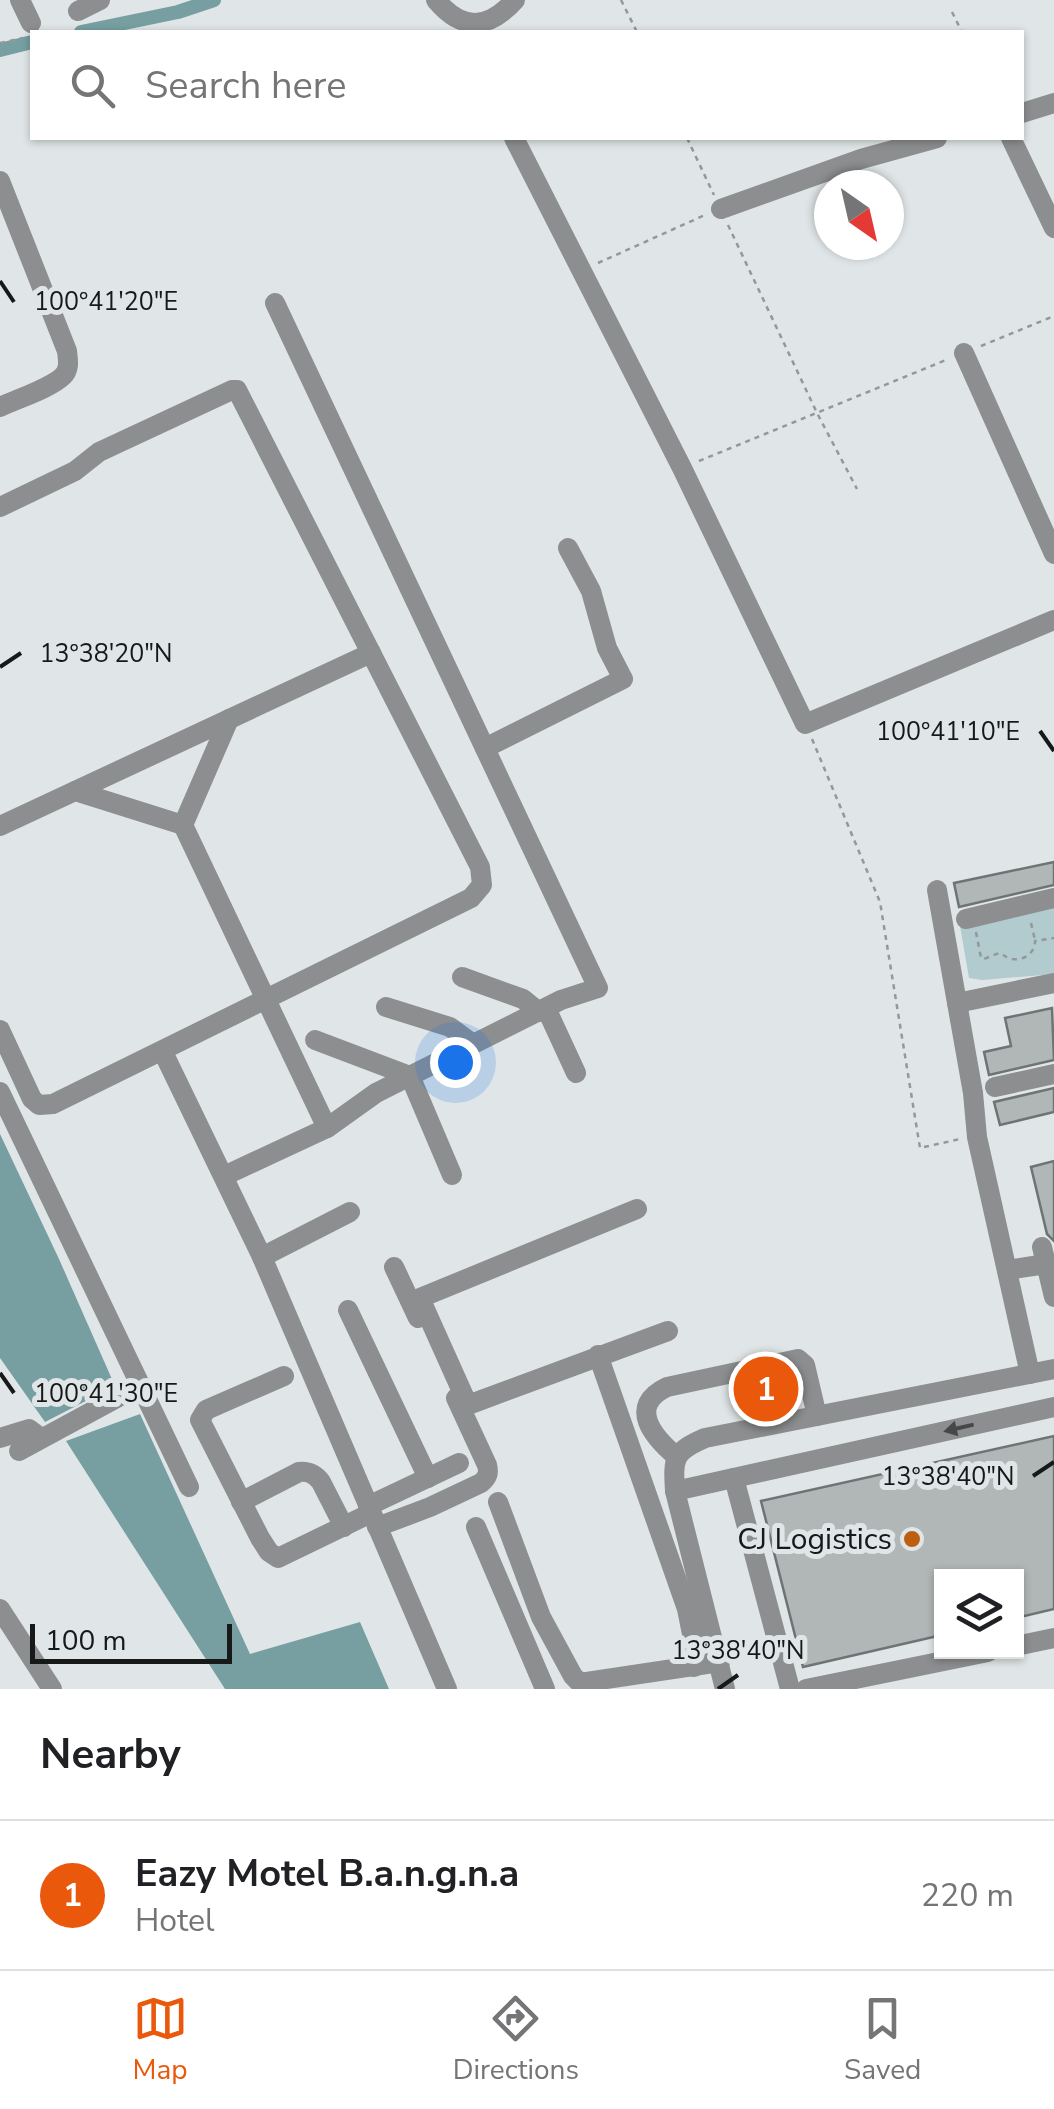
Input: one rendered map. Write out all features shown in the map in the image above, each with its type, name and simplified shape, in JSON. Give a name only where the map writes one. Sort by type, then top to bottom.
[{"type":"street","points":[[20,0],[32,29]]},
{"type":"street","points":[[78,11],[100,0]]},
{"type":"street","points":[[436,0],[465,27],[490,21],[515,0]]},
{"type":"street","points":[[1024,112],[1054,104]]},
{"type":"street","points":[[515,140],[682,468],[805,724],[1054,620]]},
{"type":"street","points":[[720,209],[930,140]]},
{"type":"street","points":[[1012,140],[1054,228]]},
{"type":"street","points":[[0,181],[67,351],[69,365],[64,375],[49,384],[0,406]]},
{"type":"street","points":[[224,1176],[327,1128],[376,1092],[542,1010],[598,988],[275,303]]},
{"type":"street","points":[[964,353],[1054,554]]},
{"type":"street","points":[[0,507],[75,470],[99,452],[238,390],[480,867],[482,885],[471,898],[53,1104],[39,1105],[32,1099],[0,1030]]},
{"type":"street","points":[[485,748],[622,680],[607,648],[592,591],[568,548]]},
{"type":"street","points":[[0,826],[371,653]]},
{"type":"street","points":[[183,826],[229,720]]},
{"type":"street","points":[[75,791],[183,826],[327,1128]]},
{"type":"street","points":[[937,890],[977,1137],[1030,1374]]},
{"type":"street","points":[[970,918],[1054,898]]},
{"type":"street","points":[[462,977],[542,1010],[576,1074]]},
{"type":"street","points":[[957,1003],[1054,983]]},
{"type":"street","points":[[386,1007],[450,1027],[473,1044]]},
{"type":"street","points":[[314,1040],[410,1076],[452,1175]]},
{"type":"street","points":[[163,1052],[262,1257],[447,1689]]},
{"type":"street","points":[[995,1087],[1054,1074]]},
{"type":"street","points":[[0,1092],[189,1487]]},
{"type":"street","points":[[637,1210],[420,1298],[468,1405],[668,1331]]},
{"type":"street","points":[[262,1257],[350,1212]]},
{"type":"street","points":[[1007,1270],[1044,1256],[1054,1296]]},
{"type":"street","points":[[284,1376],[209,1408],[201,1417],[202,1427],[260,1538],[278,1558],[372,1515],[458,1494],[482,1483],[489,1474],[488,1464],[394,1267]]},
{"type":"street","points":[[348,1310],[428,1478]]},
{"type":"street","points":[[598,1355],[688,1610],[694,1666]]},
{"type":"street","points":[[677,1457],[655,1438],[647,1416],[650,1400],[667,1386],[798,1359],[805,1365],[817,1416]]},
{"type":"street","points":[[725,1689],[675,1492],[673,1463],[683,1448],[705,1438],[1054,1369]]},
{"type":"street","points":[[18,1451],[139,1386]]},
{"type":"street","points":[[675,1492],[1054,1407]]},
{"type":"street","points":[[0,1438],[29,1429],[42,1438]]},
{"type":"street","points":[[372,1515],[428,1478],[459,1463]]},
{"type":"street","points":[[241,1502],[307,1471],[321,1482],[344,1527]]},
{"type":"street","points":[[734,1478],[790,1689]]},
{"type":"street","points":[[498,1502],[541,1618],[577,1680],[584,1684],[720,1662]]},
{"type":"street","points":[[476,1527],[544,1689]]},
{"type":"street","points":[[0,1609],[52,1689]]},
{"type":"street","points":[[1024,1644],[1054,1638]]},
{"type":"street","points":[[806,1689],[954,1659]]},
{"type":"path","points":[[621,0],[636,30]]},
{"type":"path","points":[[952,12],[961,30]]},
{"type":"path","points":[[0,43],[32,29]]},
{"type":"path","points":[[688,140],[857,489]]},
{"type":"path","points":[[580,271],[720,209]]},
{"type":"path","points":[[682,468],[1054,316]]},
{"type":"path","points":[[805,724],[880,902],[920,1148],[977,1137]]},
{"type":"path","points":[[970,918],[981,958],[1000,953],[1011,959],[1031,954],[1035,949],[1026,905]]},
{"type":"path","points":[[1035,942],[1054,938]]},
{"type":"shaded area","points":[[1054,907],[1054,974],[969,978],[960,926]]},
{"type":"shaded area","points":[[0,1134],[115,1386],[45,1422],[0,1358]]},
{"type":"shaded area","points":[[140,1414],[250,1654],[360,1622],[389,1689],[225,1689],[66,1441]]},
{"type":"building","points":[[1054,862],[1054,885],[959,907],[954,883]]},
{"type":"building","points":[[1052,1008],[1054,1060],[989,1075],[984,1052],[1011,1046],[1005,1018]]},
{"type":"building","points":[[1054,1088],[1054,1112],[1000,1125],[994,1102]]},
{"type":"building","points":[[1054,1161],[1054,1241],[1047,1234],[1031,1167]]},
{"type":"building","name":"CJ Logistics","points":[[1054,1436],[1054,1609],[1024,1616],[1024,1569],[934,1569],[934,1637],[803,1667],[761,1501]]},
{"type":"waterway","points":[[91,30],[178,12],[214,0]]},
{"type":"waterway","points":[[0,50],[30,42]]},
{"type":"place","name":"Eazy Motel B.a.n.g.n.a","points":[[766,1389]]},
{"type":"place","name":"CJ Logistics","points":[[912,1539]]}]
